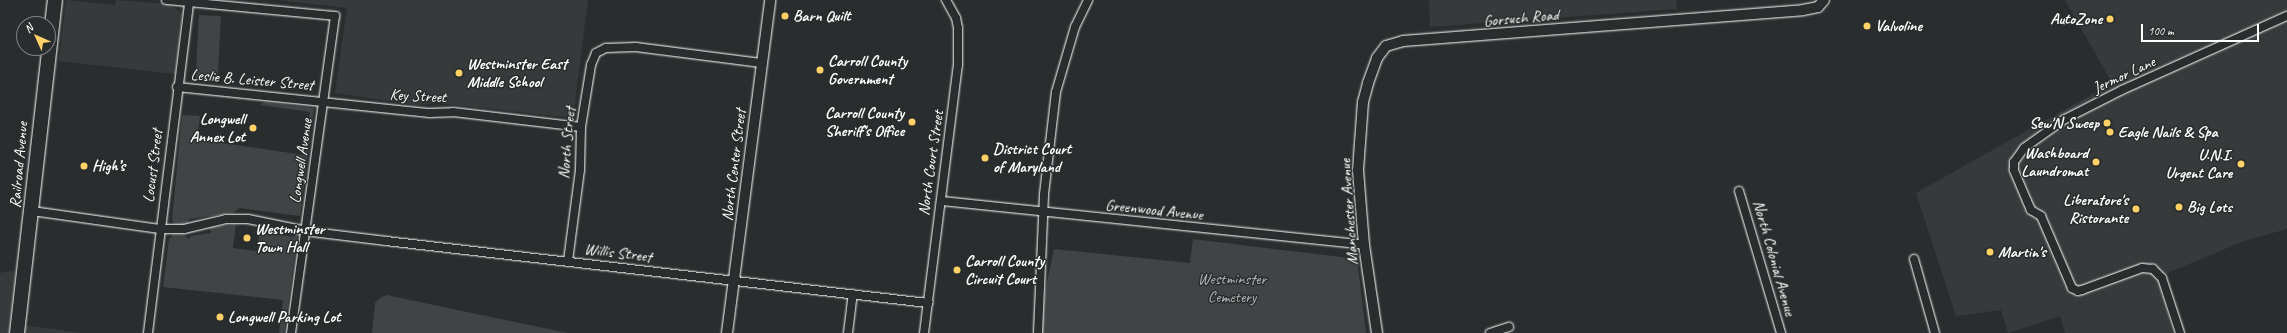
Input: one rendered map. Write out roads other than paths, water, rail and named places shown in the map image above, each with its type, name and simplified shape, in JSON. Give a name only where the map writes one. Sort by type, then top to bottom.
[{"type":"highway","name":"Railroad Avenue","points":[[17,333],[55,0]]},
{"type":"street","points":[[166,0],[189,3]]},
{"type":"street","name":"North Center Street","points":[[727,333],[770,0]]},
{"type":"street","name":"North Court Street","points":[[924,333],[957,81],[959,49],[958,28],[956,18],[946,0]]},
{"type":"street","points":[[1038,333],[1044,211],[1056,92],[1076,27],[1088,0]]},
{"type":"street","name":"Gorsuch Road","points":[[1386,46],[1403,41],[1803,10],[1818,7],[1824,0]]},
{"type":"street","name":"Longwell Avenue","points":[[189,3],[336,16],[291,333]]},
{"type":"street","name":"Locust Street","points":[[148,333],[177,87],[189,3]]},
{"type":"street","name":"Jermor Lane","points":[[2180,333],[2162,278],[2153,269],[2142,268],[2082,290],[2074,290],[2068,281],[2041,216],[2031,210],[2014,170],[2015,159],[2024,148],[2065,119],[2122,90],[2287,16]]},
{"type":"street","name":"Manchester Avenue","points":[[1378,333],[1364,245],[1358,170],[1363,102],[1372,68],[1386,46]]},
{"type":"street","name":"North Street","points":[[568,261],[580,170],[581,127],[592,60],[596,53],[603,48],[636,47],[761,63]]},
{"type":"street","name":"Leslie B. Leister Street","points":[[177,87],[324,101]]},
{"type":"street","name":"Key Street","points":[[324,101],[430,113],[453,112],[581,127]]},
{"type":"street","name":"North Colonial Avenue","points":[[1739,191],[1781,333]]},
{"type":"street","name":"Greenwood Avenue","points":[[941,201],[1364,245]]},
{"type":"street","name":"Willis Street","points":[[32,211],[160,229],[184,229],[236,218],[386,241],[928,303]]},
{"type":"street","points":[[1914,259],[1934,333]]},
{"type":"street","points":[[848,333],[853,294]]},
{"type":"street","points":[[1490,333],[1509,327]]},
{"type":"place","name":"Barn Quilt","points":[[785,16]]},
{"type":"place","name":"AutoZone","points":[[2110,19]]},
{"type":"place","name":"Valvoline","points":[[1867,26]]},
{"type":"place","name":"Carroll County Government","points":[[820,70]]},
{"type":"place","name":"Westminster East Middle School","points":[[459,73]]},
{"type":"place","name":"Carroll County Sheriff's Office","points":[[912,122]]},
{"type":"place","name":"Sew'N Sweep","points":[[2107,123]]},
{"type":"place","name":"Longwell Annex Lot","points":[[253,128]]},
{"type":"place","name":"Eagle Nails & Spa","points":[[2110,132]]},
{"type":"place","name":"District Court of Maryland","points":[[985,158]]},
{"type":"place","name":"Washboard Laundromat","points":[[2096,162]]},
{"type":"place","name":"U.N.I. Urgent Care","points":[[2241,164]]},
{"type":"place","name":"High’s","points":[[84,166]]},
{"type":"place","name":"Big Lots","points":[[2179,207]]},
{"type":"place","name":"Liberatore's Ristorante","points":[[2136,209]]},
{"type":"place","name":"Westminster Town Hall","points":[[247,238]]},
{"type":"place","name":"Martin's","points":[[1990,252]]},
{"type":"place","name":"Carroll County Circuit Court","points":[[957,270]]},
{"type":"place","name":"Longwell Parking Lot","points":[[220,317]]},
{"type":"park label","name":"Westminster Cemetery","points":[[1232,288]]}]
